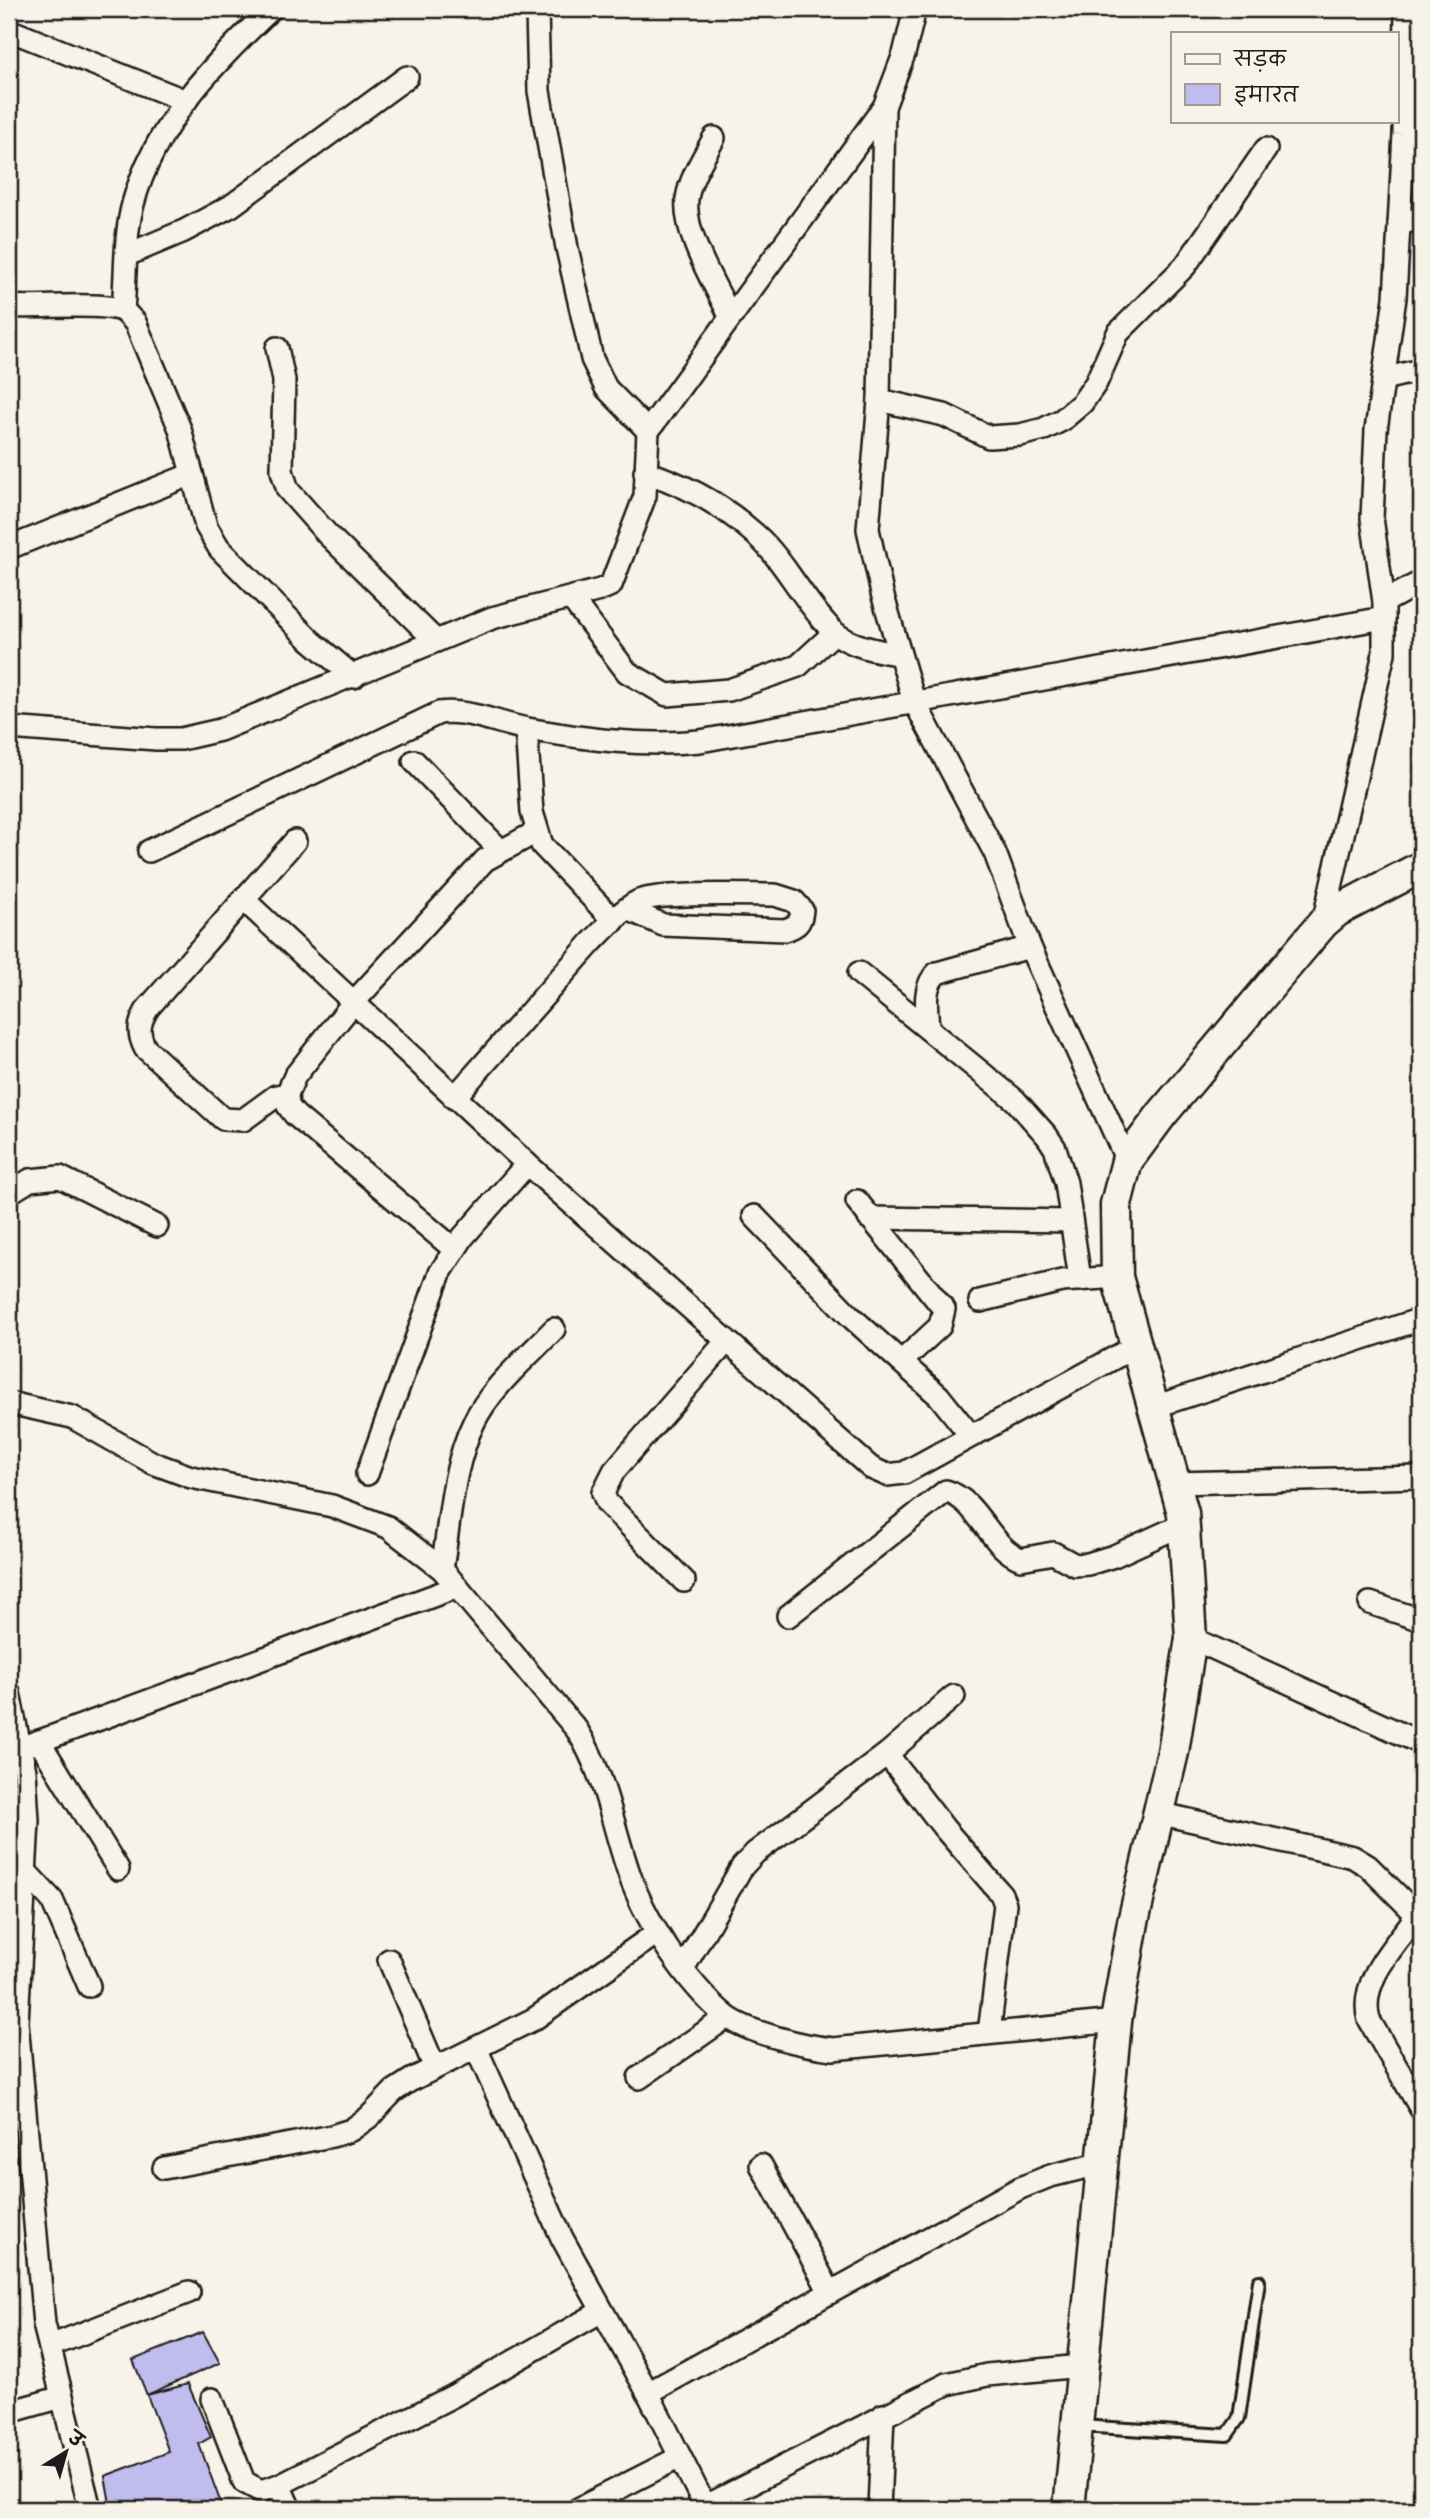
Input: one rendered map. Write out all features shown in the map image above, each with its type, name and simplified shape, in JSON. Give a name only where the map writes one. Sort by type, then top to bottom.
[{"type":"main road","points":[[1069,2509],[1116,2021],[1133,1922],[1173,1752],[1191,1638],[1184,1524],[1117,1277],[1116,1204],[1127,1161],[1162,1114],[1323,923],[1337,911],[1421,867]]},
{"type":"street","points":[[123,311],[133,205],[150,158],[172,118],[236,42],[271,9]]},
{"type":"street","points":[[537,9],[539,91],[567,248],[593,359],[606,388],[648,431]]},
{"type":"street","points":[[9,728],[181,739],[220,730],[492,618],[611,585],[645,496],[648,431],[884,107],[904,54],[915,9]]},
{"type":"street","points":[[1323,923],[1384,653],[1384,610],[1372,518],[1376,430],[1395,298],[1406,9]]},
{"type":"street","points":[[9,30],[186,101]]},
{"type":"street","points":[[127,255],[184,231],[231,206],[407,77]]},
{"type":"street","points":[[884,107],[879,400],[868,529],[898,654],[914,701],[995,853],[1030,947],[1127,1161]]},
{"type":"street","points":[[714,138],[687,196],[686,215],[692,235],[730,316]]},
{"type":"street","points":[[879,400],[944,415],[989,438],[1020,435],[1062,420],[1082,403],[1096,383],[1118,333],[1185,266],[1266,149]]},
{"type":"street","points":[[1399,224],[1421,218]]},
{"type":"street","points":[[9,306],[33,309],[108,306],[123,311],[135,322],[180,429],[205,526],[219,548],[310,640],[354,677]]},
{"type":"street","points":[[277,348],[284,380],[282,471],[288,490],[327,534],[436,641]]},
{"type":"street","points":[[1383,379],[1421,370]]},
{"type":"street","points":[[645,472],[682,483],[718,505],[758,536],[834,633],[870,649],[898,654]]},
{"type":"street","points":[[9,548],[192,474]]},
{"type":"street","points":[[149,851],[439,713],[457,711],[527,729],[623,742],[672,744],[914,701],[1384,610],[1421,582]]},
{"type":"street","points":[[571,598],[627,672],[667,695],[729,690],[797,666],[834,633]]},
{"type":"street","points":[[454,1098],[590,944],[621,915],[643,899],[775,895],[794,901],[802,910],[802,920],[795,927],[785,930],[663,925],[621,915],[541,845],[536,832],[527,729]]},
{"type":"street","points":[[414,761],[500,850]]},
{"type":"street","points":[[454,1249],[295,1115],[288,1105],[287,1094],[295,1076],[352,1004],[485,860],[536,832]]},
{"type":"street","points":[[287,1094],[276,1096],[243,1120],[223,1119],[145,1048],[138,1034],[140,1021],[148,1007],[295,841]]},
{"type":"street","points":[[243,899],[454,1098],[871,1468],[887,1475],[904,1473],[1136,1346]]},
{"type":"street","points":[[928,1028],[927,990],[929,980],[937,973],[1030,947]]},
{"type":"street","points":[[859,973],[1015,1100],[1047,1136],[1061,1164],[1080,1280]]},
{"type":"street","points":[[368,1474],[440,1273],[454,1249],[527,1164]]},
{"type":"street","points":[[9,1193],[30,1180],[60,1177],[157,1226]]},
{"type":"street","points":[[901,1362],[940,1326],[944,1309],[863,1209],[1071,1221]]},
{"type":"street","points":[[754,1216],[850,1316],[939,1396],[971,1436]]},
{"type":"street","points":[[980,1301],[1080,1280],[1117,1277]]},
{"type":"street","points":[[1154,1408],[1421,1319]]},
{"type":"street","points":[[442,1569],[460,1460],[475,1420],[487,1402],[554,1329]]},
{"type":"street","points":[[684,1581],[607,1503],[603,1493],[614,1471],[726,1342]]},
{"type":"street","points":[[9,1403],[72,1418],[153,1463],[191,1477],[358,1514],[388,1527],[442,1569],[577,1730],[595,1759],[629,1874],[657,1933],[683,1969],[727,2017],[764,2033],[814,2047],[833,2049],[1116,2021]]},
{"type":"street","points":[[1175,1483],[1421,1477]]},
{"type":"street","points":[[788,1616],[946,1491],[961,1500],[1001,1546],[1021,1559],[1053,1553],[1075,1565],[1088,1564],[1114,1556],[1184,1524]]},
{"type":"street","points":[[90,2509],[44,2324],[15,2063],[13,2019],[28,1821],[17,1773],[30,1745],[457,1587]]},
{"type":"street","points":[[1370,1603],[1421,1620]]},
{"type":"street","points":[[1191,1638],[1421,1743]]},
{"type":"street","points":[[9,1693],[30,1745],[118,1869]]},
{"type":"street","points":[[683,1969],[742,1867],[755,1853],[887,1754],[954,1696]]},
{"type":"street","points":[[887,1754],[944,1828],[1001,1894],[1005,1904],[989,2033]]},
{"type":"street","points":[[1158,1812],[1353,1857],[1368,1866],[1419,1917],[1374,1975],[1365,2007],[1369,2020],[1421,2109]]},
{"type":"street","points":[[25,1871],[52,1900],[89,1986]]},
{"type":"street","points":[[164,2168],[351,2130],[369,2117],[394,2091],[534,2019],[657,1933]]},
{"type":"street","points":[[388,1960],[435,2068]]},
{"type":"street","points":[[639,2078],[727,2017]]},
{"type":"street","points":[[476,2048],[562,2238],[648,2393],[702,2508],[947,2384],[987,2375],[1082,2365]]},
{"type":"street","points":[[648,2393],[1020,2188],[1103,2163]]},
{"type":"street","points":[[761,2165],[830,2292]]},
{"type":"street","points":[[50,2346],[189,2292]]},
{"type":"street","points":[[212,2399],[244,2482],[261,2491],[279,2485],[453,2396],[602,2311]]},
{"type":"street","points":[[9,2412],[62,2397]]},
{"type":"street","points":[[879,2509],[883,2415]]},
{"type":"street","points":[[578,2509],[680,2457]]},
{"type":"street","points":[[279,2485],[290,2509]]},
{"type":"lane","points":[[1076,2426],[1227,2435],[1239,2418],[1259,2281]]},
{"type":"building","points":[[203,2332],[220,2363],[147,2395],[133,2360]]},
{"type":"building","points":[[188,2384],[211,2437],[199,2444],[223,2509],[111,2509],[105,2476],[169,2452],[147,2395]]}]
